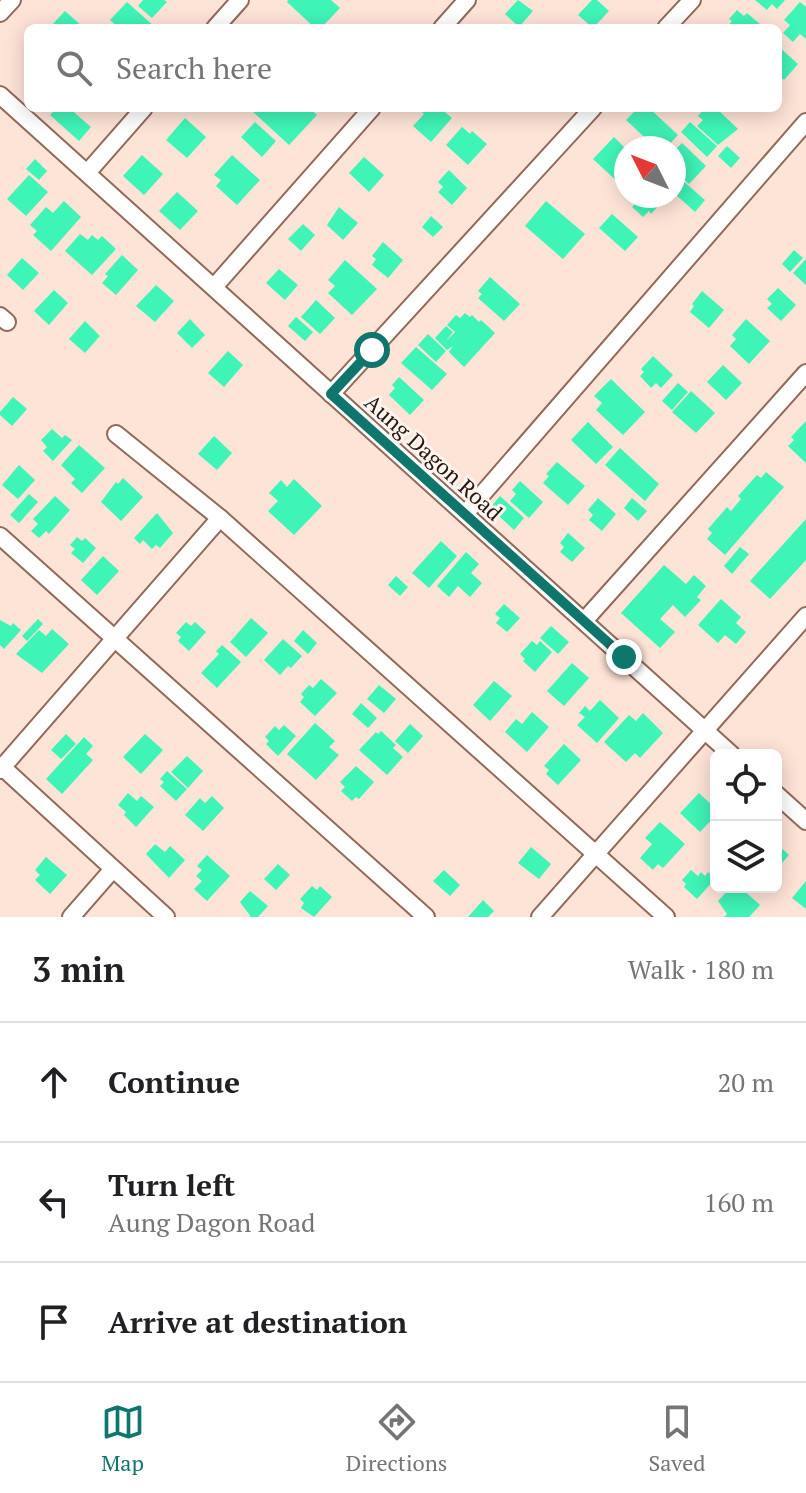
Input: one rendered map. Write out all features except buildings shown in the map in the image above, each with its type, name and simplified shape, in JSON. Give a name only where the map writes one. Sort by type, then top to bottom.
[{"type":"street","points":[[0,13],[12,0]]},
{"type":"street","points":[[219,24],[240,0]]},
{"type":"street","points":[[446,24],[467,0]]},
{"type":"street","points":[[670,24],[692,0]]},
{"type":"street","name":"Aung Dagon Road","points":[[0,95],[725,749]]},
{"type":"street","points":[[87,173],[140,112]]},
{"type":"street","points":[[214,287],[368,112]]},
{"type":"street","points":[[331,394],[589,112]]},
{"type":"street","points":[[465,514],[806,122]]},
{"type":"street","points":[[584,621],[806,373]]},
{"type":"street","points":[[116,434],[220,518],[666,917]]},
{"type":"street","points":[[166,917],[1,768],[220,518]]},
{"type":"street","points":[[0,536],[426,917]]},
{"type":"street","points":[[540,917],[806,616]]},
{"type":"street","points":[[782,799],[806,821]]},
{"type":"street","points":[[71,917],[113,869]]},
{"type":"route","points":[[372,350],[331,394],[624,657]]}]
